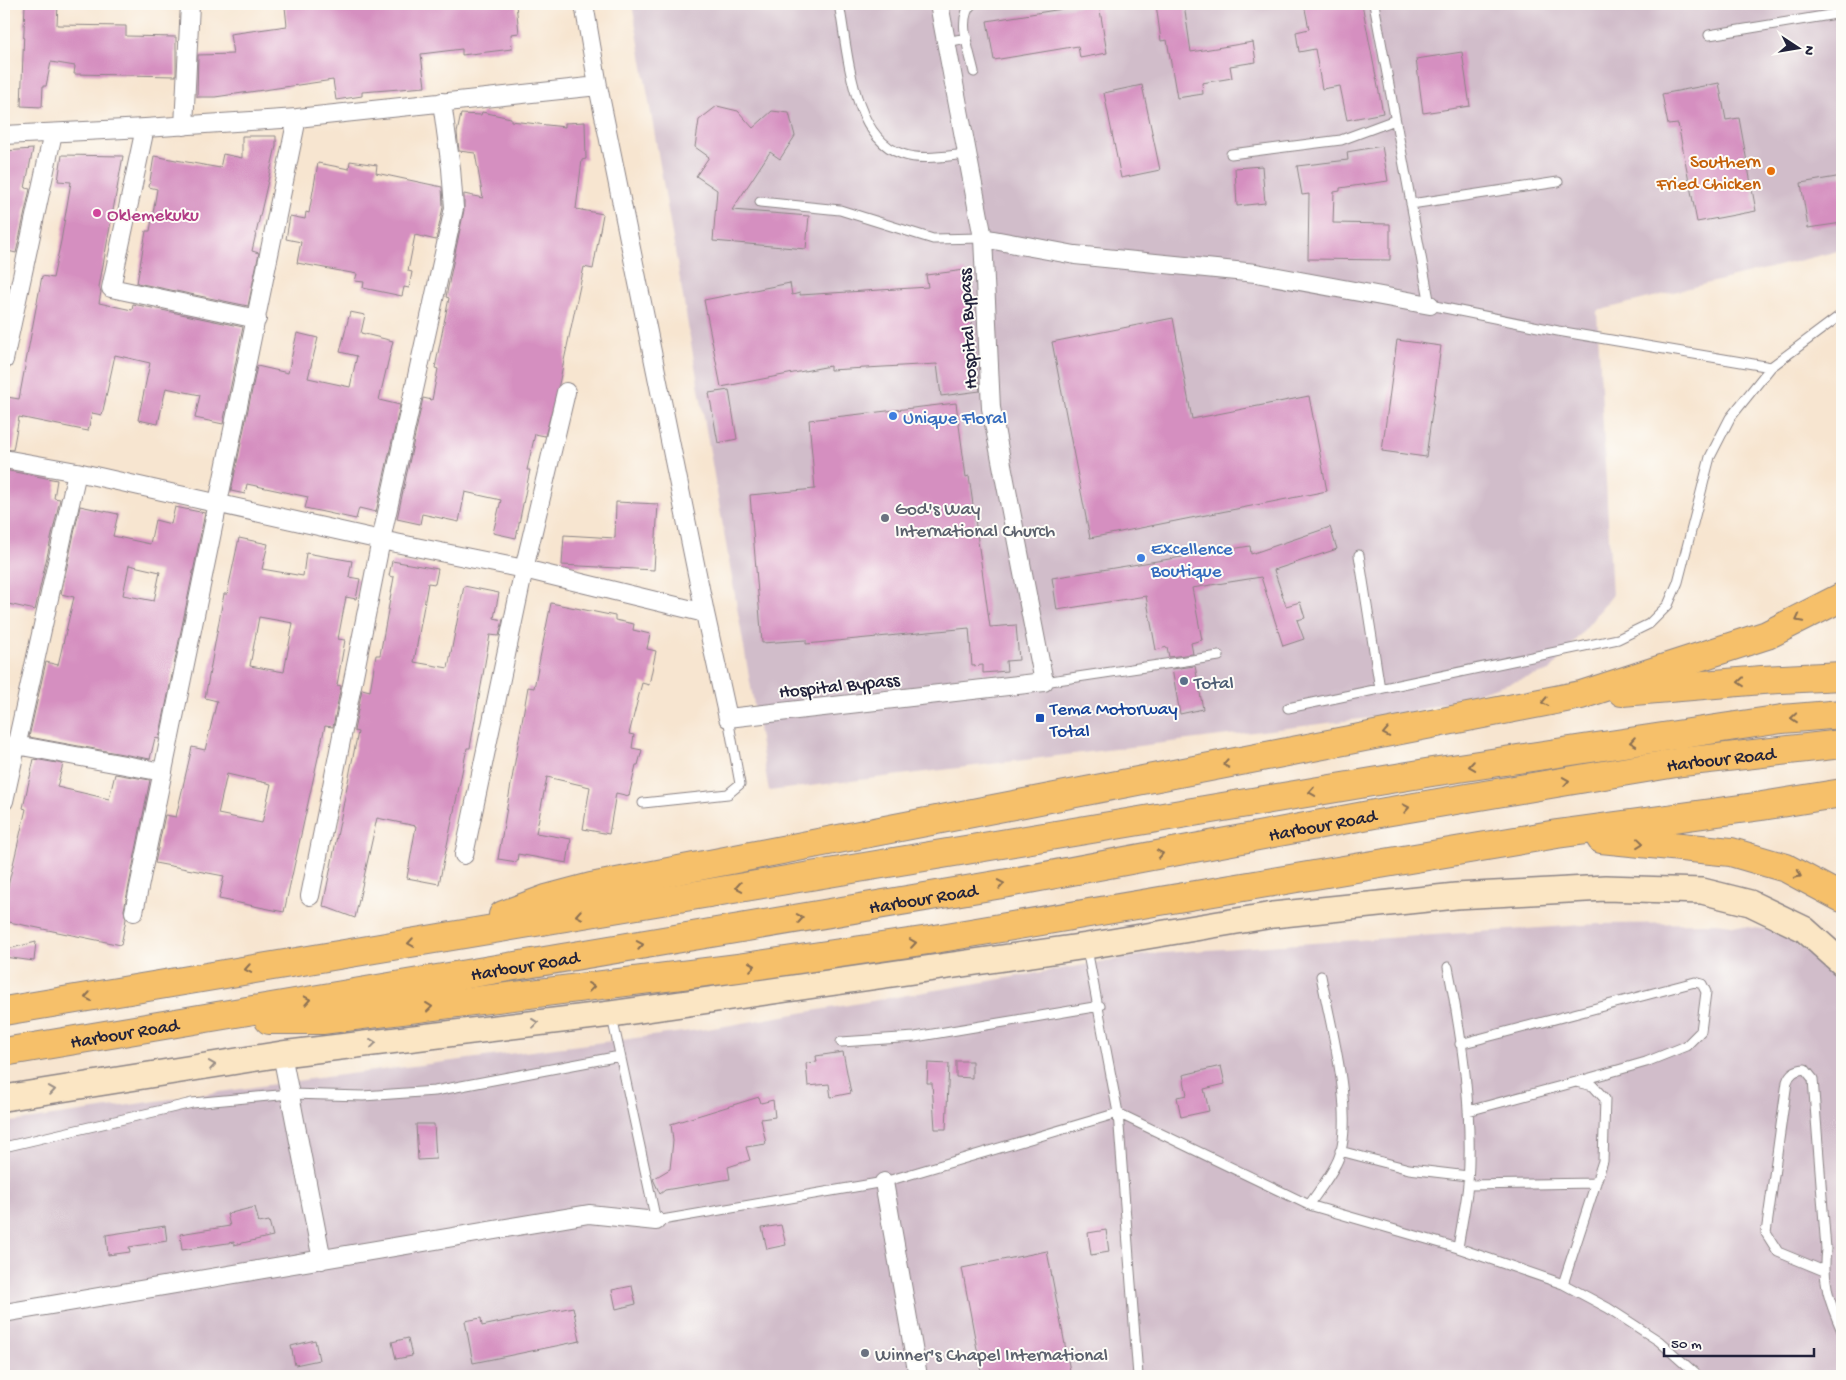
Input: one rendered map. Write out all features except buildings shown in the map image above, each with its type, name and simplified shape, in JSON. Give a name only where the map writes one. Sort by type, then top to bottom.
[{"type":"highway","points":[[1581,695],[1767,635],[1842,597]]},
{"type":"highway","points":[[459,935],[494,918],[546,899],[591,887],[1581,695],[1762,680],[1842,676]]},
{"type":"highway","name":"Harbour Road","points":[[4,1011],[1432,772],[1782,719],[1842,714]]},
{"type":"highway","name":"Harbour Road","points":[[4,1052],[1008,883],[1376,814],[1556,783],[1691,761],[1842,744]]},
{"type":"highway","points":[[207,1017],[276,1021],[322,1020],[738,968],[938,939],[1557,834],[1842,793]]},
{"type":"highway","points":[[1557,834],[1731,852],[1786,868],[1842,898]]},
{"type":"street","points":[[184,126],[190,4]]},
{"type":"street","points":[[584,4],[598,86],[728,718]]},
{"type":"street","name":"Hospital Bypass","points":[[728,718],[1044,682],[991,408],[983,238],[939,4]]},
{"type":"street","points":[[4,135],[298,118],[598,86]]},
{"type":"street","points":[[310,896],[381,540],[454,208],[451,168],[442,102]]},
{"type":"street","points":[[134,912],[298,118]]},
{"type":"street","points":[[144,128],[111,288],[257,319]]},
{"type":"street","points":[[4,360],[12,281],[53,133]]},
{"type":"street","points":[[983,238],[1075,255],[1256,273],[1430,305]]},
{"type":"street","points":[[464,855],[524,569],[566,392]]},
{"type":"street","points":[[4,459],[77,472],[381,540],[524,569],[705,613]]},
{"type":"street","points":[[4,801],[77,472]]},
{"type":"street","points":[[16,745],[163,772]]},
{"type":"street","points":[[4,1098],[282,1054],[611,1014],[1087,946],[1273,915],[1456,896],[1606,888],[1702,891],[1750,903],[1804,929],[1842,963]]},
{"type":"street","points":[[282,1054],[322,1260]]},
{"type":"street","points":[[884,1182],[918,1376]]},
{"type":"street","points":[[4,1313],[588,1214],[656,1221]]},
{"type":"lane","points":[[839,4],[859,108],[877,139],[903,155],[921,158],[967,154]]},
{"type":"lane","points":[[972,4],[964,18],[974,72]]},
{"type":"lane","points":[[1374,4],[1430,305],[1558,331],[1771,367]]},
{"type":"lane","points":[[1709,35],[1842,13],[1840,4]]},
{"type":"lane","points":[[946,42],[967,38]]},
{"type":"lane","points":[[1231,154],[1341,140],[1395,120]]},
{"type":"lane","points":[[1411,204],[1558,182]]},
{"type":"lane","points":[[760,202],[840,210],[933,239],[983,238]]},
{"type":"lane","points":[[1288,708],[1618,639],[1649,624],[1668,605],[1678,582],[1710,456],[1730,418],[1771,367],[1842,314]]},
{"type":"lane","points":[[1358,555],[1380,689]]},
{"type":"lane","name":"Hospital Bypass","points":[[1044,682],[1219,656]]},
{"type":"lane","points":[[643,803],[728,794],[740,784],[728,718]]},
{"type":"lane","points":[[1087,946],[1100,1006],[1118,1113],[1138,1376]]},
{"type":"lane","points":[[1448,967],[1468,1111],[1468,1181],[1458,1248]]},
{"type":"lane","points":[[1309,1205],[1337,1163],[1344,1138],[1346,1113],[1321,976]]},
{"type":"lane","points":[[1460,1044],[1695,982],[1702,984],[1706,992],[1701,1031],[1686,1046],[1646,1062],[1468,1111]]},
{"type":"lane","points":[[840,1042],[915,1037],[1100,1006]]},
{"type":"lane","points":[[611,1014],[656,1221],[884,1182],[1118,1113],[1309,1205],[1458,1248],[1563,1284],[1608,1308],[1659,1342],[1698,1376]]},
{"type":"lane","points":[[4,1147],[192,1103],[290,1094],[363,1096],[435,1091],[620,1056]]},
{"type":"lane","points":[[1824,1271],[1778,1252],[1766,1233],[1787,1082],[1792,1073],[1805,1069],[1810,1073],[1813,1080],[1826,1249],[1824,1271],[1828,1298],[1842,1331]]},
{"type":"lane","points":[[1563,1284],[1603,1161],[1605,1098],[1593,1086],[1576,1082]]},
{"type":"lane","points":[[1340,1151],[1409,1169],[1468,1181],[1596,1183]]},
{"type":"shaded area","points":[[632,4],[1842,4],[1842,250],[1597,311],[1612,596],[1550,671],[1410,713],[769,791]]},
{"type":"shaded area","points":[[1716,923],[1770,930],[1802,947],[1840,983],[1842,988],[1842,1376],[4,1376],[4,1123],[310,1079],[707,1029],[1149,954],[1599,924]]},
{"type":"place","name":"Southern Fried Chicken","points":[[1771,171]]},
{"type":"place","name":"Oklemekuku","points":[[97,213]]},
{"type":"place","name":"Unique Floral","points":[[893,416]]},
{"type":"place","name":"God's Way International Church","points":[[885,518]]},
{"type":"place","name":"Excellence Boutique","points":[[1141,558]]},
{"type":"place","name":"Total","points":[[1184,681]]},
{"type":"place","name":"Tema Motorway Total","points":[[1040,718]]},
{"type":"place","name":"Winner's Chapel International","points":[[865,1353]]}]
